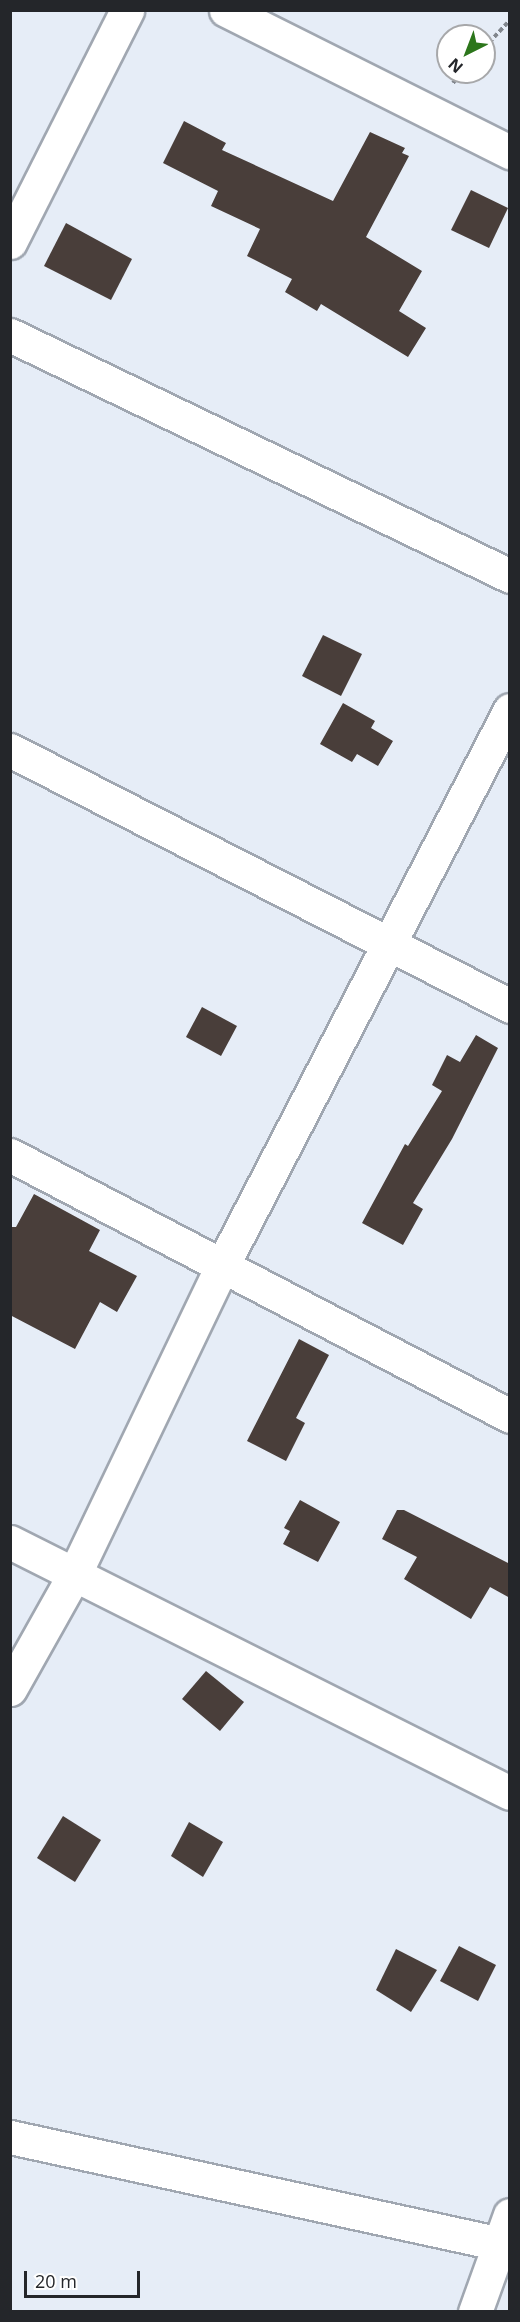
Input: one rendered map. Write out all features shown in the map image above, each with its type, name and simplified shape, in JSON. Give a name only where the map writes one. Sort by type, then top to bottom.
[{"type":"street","points":[[10,242],[127,10]]},
{"type":"street","points":[[226,10],[510,152]]},
{"type":"street","points":[[10,335],[510,576]]},
{"type":"street","points":[[10,1689],[75,1573],[222,1266],[510,710]]},
{"type":"street","points":[[10,750],[510,1006]]},
{"type":"street","points":[[10,1155],[510,1416]]},
{"type":"street","points":[[10,1542],[510,1793]]},
{"type":"street","points":[[10,2137],[506,2234],[475,2312]]},
{"type":"path","points":[[496,35],[510,20]]},
{"type":"building","points":[[184,121],[226,143],[222,150],[333,201],[370,132],[405,148],[402,153],[409,156],[366,237],[422,271],[399,311],[426,328],[408,357],[321,304],[317,311],[285,292],[292,279],[247,256],[260,229],[211,206],[218,191],[163,163]]},
{"type":"building","points":[[471,190],[508,208],[489,248],[451,230]]},
{"type":"building","points":[[66,223],[132,259],[111,300],[44,266]]},
{"type":"building","points":[[323,635],[362,654],[341,696],[302,676]]},
{"type":"building","points":[[343,703],[375,721],[371,728],[393,741],[378,766],[357,754],[352,762],[320,744]]},
{"type":"building","points":[[202,1007],[237,1026],[221,1056],[186,1037]]},
{"type":"building","points":[[476,1035],[498,1048],[452,1139],[413,1203],[423,1209],[403,1245],[362,1223],[405,1144],[408,1146],[442,1091],[432,1085],[447,1055],[460,1062]]},
{"type":"building","points":[[34,1194],[100,1230],[89,1251],[137,1276],[117,1312],[100,1302],[75,1349],[10,1315],[10,1227],[16,1227]]},
{"type":"building","points":[[299,1339],[329,1355],[296,1418],[305,1423],[286,1461],[247,1441]]},
{"type":"building","points":[[300,1500],[340,1522],[318,1562],[283,1544],[290,1531],[284,1528]]},
{"type":"building","points":[[397,1510],[404,1510],[510,1564],[510,1598],[490,1587],[471,1619],[404,1579],[417,1557],[382,1539]]},
{"type":"building","points":[[206,1671],[244,1702],[220,1731],[182,1699]]},
{"type":"building","points":[[63,1816],[101,1840],[75,1882],[37,1858]]},
{"type":"building","points":[[189,1822],[223,1842],[203,1877],[171,1856]]},
{"type":"building","points":[[459,1946],[496,1965],[478,2001],[440,1981]]},
{"type":"building","points":[[396,1949],[437,1970],[411,2012],[376,1990]]}]
